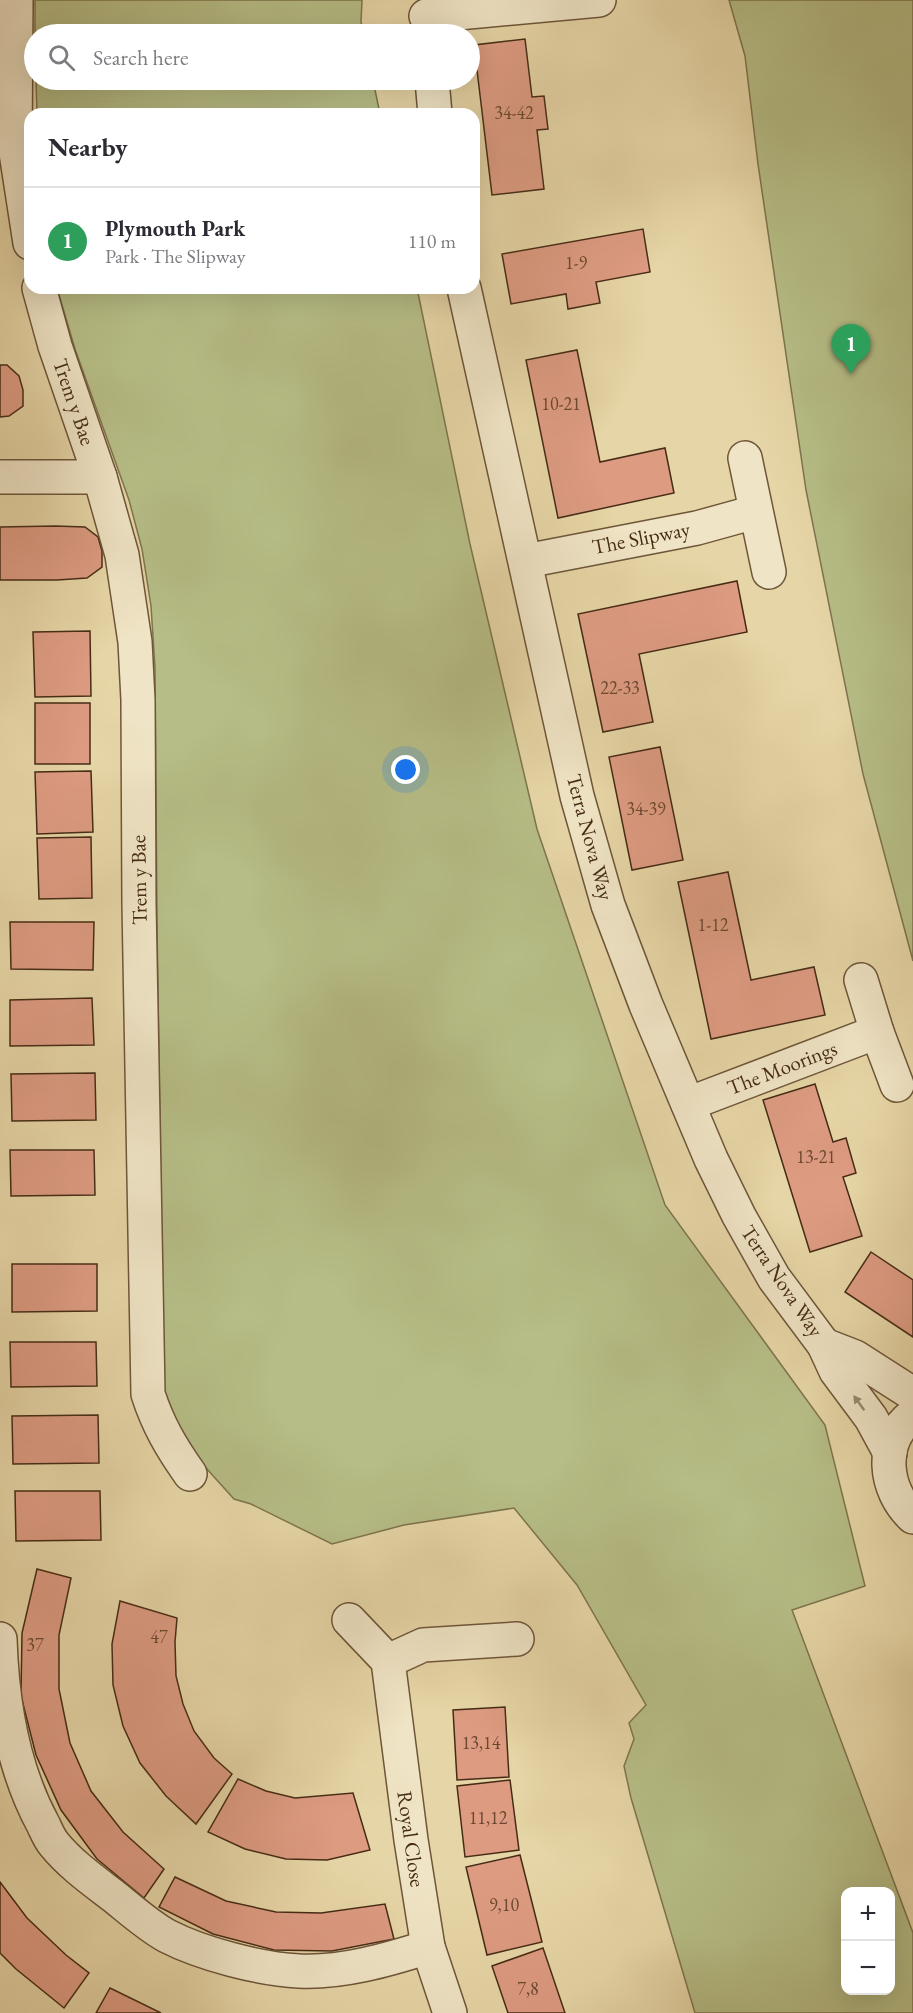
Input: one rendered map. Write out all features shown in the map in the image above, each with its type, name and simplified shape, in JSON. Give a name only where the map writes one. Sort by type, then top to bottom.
[{"type":"street","points":[[16,0],[7,146],[24,218]]},
{"type":"street","points":[[427,17],[599,0]]},
{"type":"street","points":[[433,90],[434,108]]},
{"type":"street","name":"Trem y Bae","points":[[41,294],[55,346],[100,477],[122,555],[135,642],[148,1394],[157,1420],[171,1448],[190,1474]]},
{"type":"street","name":"Terra Nova Way","points":[[465,294],[577,796],[600,881],[646,1005],[711,1159],[756,1248],[774,1278],[824,1345],[836,1371],[871,1418],[890,1453]]},
{"type":"street","points":[[745,458],[769,572]]},
{"type":"street","points":[[0,477],[100,477]]},
{"type":"street","name":"The Slipway","points":[[526,561],[697,528],[755,513]]},
{"type":"street","points":[[861,980],[897,1085]]},
{"type":"street","name":"The Moorings","points":[[688,1104],[877,1032]]},
{"type":"street","name":"Terra Nova Way","points":[[824,1345],[855,1357],[913,1394]]},
{"type":"street","points":[[913,1415],[895,1435],[890,1453],[889,1470],[900,1503],[913,1523]]},
{"type":"street","points":[[349,1620],[388,1661],[423,1645],[517,1639]]},
{"type":"street","points":[[0,1639],[10,1728],[34,1808],[53,1843],[80,1870],[140,1917],[166,1935],[228,1958],[299,1971],[337,1969],[379,1962],[428,1947]]},
{"type":"street","name":"Royal Close","points":[[388,1661],[409,1828],[428,1947],[450,2013]]},
{"type":"green space","points":[[35,0],[362,0],[362,24],[35,24]]},
{"type":"green space","points":[[729,0],[913,0],[913,961],[863,774],[806,490],[758,164],[745,56]]},
{"type":"green space","points":[[36,90],[375,90],[379,108],[37,108]]},
{"type":"green space","points":[[59,294],[418,294],[470,544],[537,829],[665,1205],[825,1425],[865,1586],[792,1610],[913,1933],[913,2013],[695,2013],[631,1798],[624,1766],[634,1739],[629,1723],[646,1705],[577,1585],[514,1508],[404,1525],[332,1544],[251,1504],[234,1499],[189,1449],[164,1402],[155,668],[151,606],[142,549],[129,500],[75,349]]},
{"type":"building","points":[[525,39],[532,97],[544,96],[548,129],[537,130],[544,189],[492,195],[479,90],[480,44]]},
{"type":"building","points":[[643,229],[650,272],[596,282],[600,303],[568,309],[566,294],[511,304],[502,254]]},
{"type":"building","points":[[577,350],[600,462],[665,448],[674,493],[558,518],[526,360]]},
{"type":"building","points":[[0,365],[7,365],[19,376],[23,390],[23,406],[9,416],[0,417]]},
{"type":"building","points":[[0,527],[85,527],[98,537],[102,551],[102,567],[87,578],[0,580]]},
{"type":"building","points":[[737,581],[747,632],[639,654],[653,722],[603,732],[578,614]]},
{"type":"building","points":[[90,631],[91,696],[35,697],[33,632]]},
{"type":"building","points":[[35,703],[90,703],[90,764],[35,764]]},
{"type":"building","points":[[660,747],[683,860],[632,870],[609,757]]},
{"type":"building","points":[[91,771],[93,832],[37,834],[35,772]]},
{"type":"building","points":[[91,837],[92,898],[39,899],[37,838]]},
{"type":"building","points":[[728,872],[751,980],[814,967],[825,1015],[711,1039],[678,882]]},
{"type":"building","points":[[10,922],[94,922],[93,970],[11,969]]},
{"type":"building","points":[[92,998],[94,1045],[10,1046],[10,1000]]},
{"type":"building","points":[[95,1073],[96,1120],[12,1121],[11,1074]]},
{"type":"building","points":[[815,1084],[833,1142],[846,1138],[856,1173],[843,1177],[862,1236],[810,1252],[763,1100]]},
{"type":"building","points":[[10,1150],[94,1150],[95,1195],[11,1196]]},
{"type":"building","points":[[871,1252],[913,1280],[913,1337],[845,1292]]},
{"type":"building","points":[[12,1264],[97,1264],[97,1311],[12,1312]]},
{"type":"building","points":[[10,1342],[96,1342],[97,1386],[11,1387]]},
{"type":"building","points":[[98,1415],[99,1463],[13,1464],[12,1416]]},
{"type":"building","points":[[15,1491],[100,1491],[101,1540],[16,1541]]},
{"type":"building","points":[[37,1569],[71,1578],[59,1635],[59,1689],[70,1743],[91,1791],[123,1832],[164,1869],[144,1898],[97,1859],[61,1810],[36,1755],[21,1696],[22,1633]]},
{"type":"building","points":[[120,1601],[177,1618],[176,1676],[183,1704],[194,1731],[214,1758],[232,1774],[196,1824],[166,1796],[140,1763],[123,1726],[113,1685],[112,1644]]},
{"type":"building","points":[[505,1707],[509,1777],[457,1780],[453,1710]]},
{"type":"building","points":[[238,1779],[266,1791],[295,1798],[353,1793],[370,1850],[327,1860],[286,1859],[245,1849],[208,1832]]},
{"type":"building","points":[[510,1780],[519,1850],[465,1857],[457,1786]]},
{"type":"building","points":[[520,1855],[542,1942],[487,1955],[466,1867]]},
{"type":"building","points":[[175,1877],[226,1901],[276,1912],[321,1913],[385,1904],[394,1939],[332,1951],[274,1950],[213,1934],[159,1907]]},
{"type":"building","points":[[0,1882],[27,1918],[89,1973],[64,2008],[0,1953]]},
{"type":"building","points":[[543,1948],[565,2013],[508,2013],[492,1966]]},
{"type":"building","points":[[110,1988],[161,2013],[96,2013]]},
{"type":"place","name":"Plymouth Park","points":[[851,374]]}]
